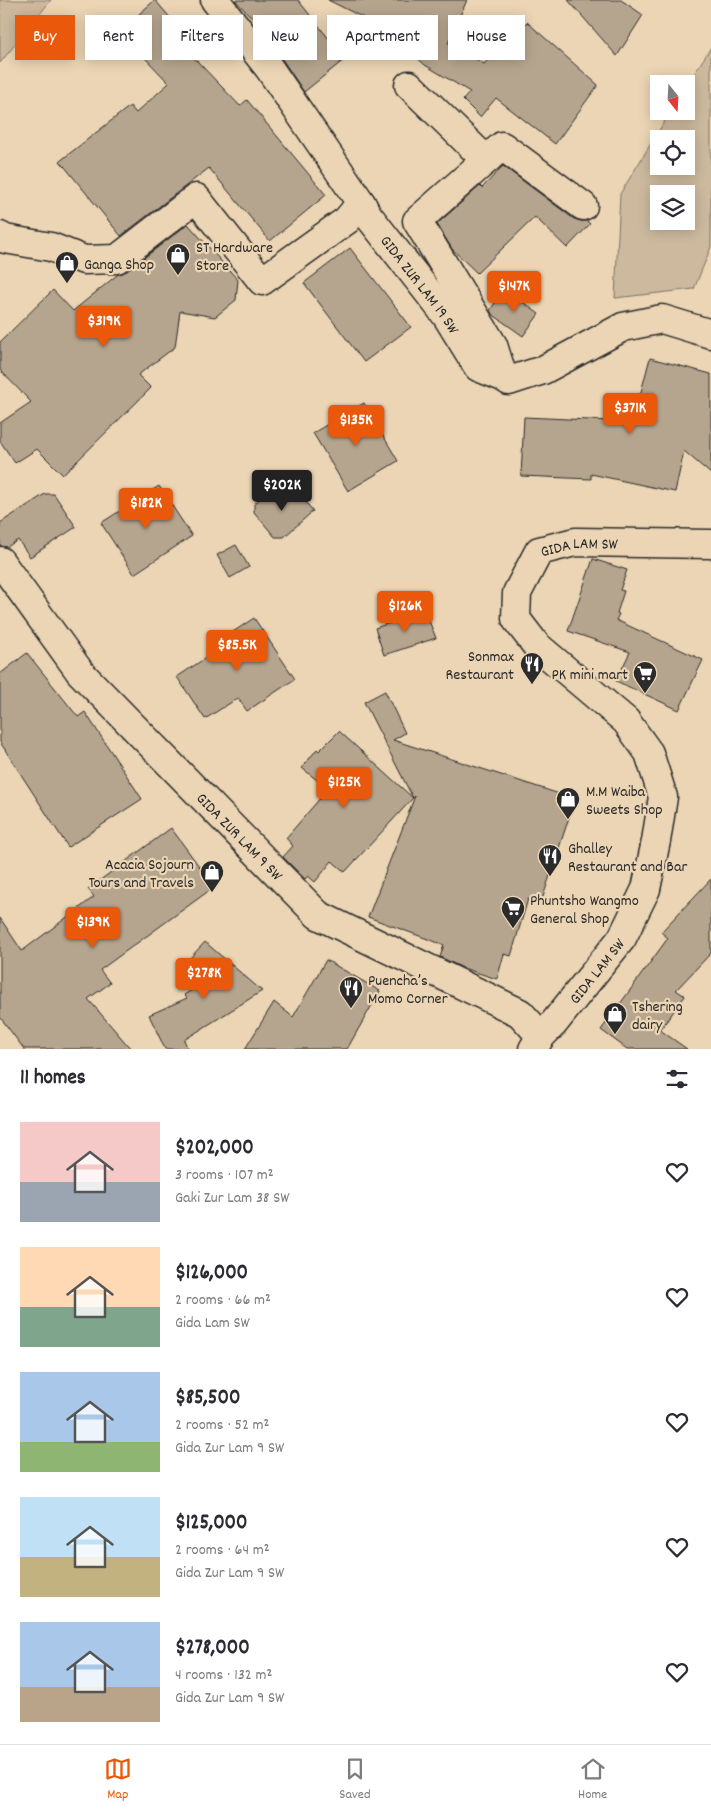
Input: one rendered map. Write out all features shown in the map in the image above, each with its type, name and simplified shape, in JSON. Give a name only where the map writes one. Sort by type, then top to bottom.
[{"type":"street","name":"GIDA ZUR LAM 19 SW","points":[[216,0],[269,68],[367,214],[446,316],[478,367],[509,380],[543,370],[623,327],[662,319],[711,334]]},
{"type":"street","points":[[409,85],[486,160]]},
{"type":"street","points":[[503,376],[493,345],[417,221],[502,146],[583,206]]},
{"type":"street","points":[[0,236],[5,239],[51,247],[84,260],[117,259],[196,198],[262,281],[347,220],[361,203]]},
{"type":"street","name":"GIDA LAM SW","points":[[537,1042],[622,938],[646,889],[663,797],[649,753],[626,720],[536,645],[516,619],[517,593],[539,551],[575,542],[711,544]]},
{"type":"street","name":"GIDA ZUR LAM 9 SW","points":[[0,561],[80,672],[318,915],[520,1013],[537,1042]]},
{"type":"shaded area","points":[[0,0],[51,0],[39,15],[15,15],[15,44],[0,63]]},
{"type":"shaded area","points":[[711,47],[711,247],[694,289],[615,298],[620,194],[650,145],[650,175],[695,175],[695,130],[659,130],[665,120],[695,120],[694,75]]},
{"type":"building","points":[[155,0],[168,15],[162,15],[162,60],[196,60],[240,106],[247,100],[326,195],[270,241],[209,168],[121,236],[60,161],[130,106],[136,113],[169,83],[147,60],[152,60],[152,15],[139,14]]},
{"type":"building","points":[[235,0],[298,0],[310,15],[253,15],[253,19]]},
{"type":"building","points":[[328,0],[467,0],[460,15],[448,15],[448,60],[477,60],[484,64],[488,60],[525,60],[525,24],[527,22],[598,85],[555,144],[496,98],[480,117],[463,100],[470,92],[420,60],[438,60],[438,15],[358,15]]},
{"type":"building","points":[[568,0],[621,0],[643,15],[617,56]]},
{"type":"building","points":[[317,24],[327,36],[327,60],[344,60],[304,92],[283,60],[317,60]]},
{"type":"building","points":[[503,166],[574,219],[587,221],[590,224],[567,248],[535,217],[477,273],[452,249],[437,224],[480,186],[482,188]]},
{"type":"building","points":[[188,224],[238,280],[236,300],[215,317],[180,311],[175,347],[138,375],[151,388],[63,475],[37,449],[15,463],[0,441],[0,423],[31,402],[0,370],[0,342],[53,290],[73,311],[117,275],[127,271]]},
{"type":"building","points":[[350,248],[411,327],[364,362],[304,283]]},
{"type":"building","points":[[505,289],[539,314],[523,336],[492,314],[490,310]]},
{"type":"building","points":[[650,358],[711,374],[711,474],[684,451],[675,492],[591,474],[591,479],[521,476],[524,417],[633,422]]},
{"type":"building","points":[[364,403],[398,461],[348,491],[313,433]]},
{"type":"building","points":[[159,486],[192,536],[134,574],[101,523]]},
{"type":"building","points":[[295,489],[313,511],[284,537],[275,537],[254,512],[254,504],[270,490],[279,502]]},
{"type":"building","points":[[45,494],[54,494],[76,527],[30,557],[18,540],[7,547],[0,546],[0,523]]},
{"type":"building","points":[[236,545],[249,567],[230,578],[217,555]]},
{"type":"building","points":[[593,559],[627,570],[620,590],[624,591],[616,620],[703,660],[679,710],[616,681],[630,652],[568,631]]},
{"type":"building","points":[[425,611],[436,638],[384,655],[375,628]]},
{"type":"building","points":[[254,618],[295,679],[247,711],[238,698],[205,719],[177,677],[210,655],[206,650]]},
{"type":"building","points":[[27,653],[78,717],[85,712],[142,799],[68,847],[0,742],[0,674]]},
{"type":"building","points":[[385,691],[405,733],[393,740],[575,799],[541,903],[528,899],[511,956],[504,954],[497,979],[463,968],[440,957],[444,945],[368,917],[415,796],[413,798],[364,702]]},
{"type":"building","points":[[339,731],[413,798],[345,872],[332,861],[315,882],[308,876],[305,879],[283,857],[293,846],[286,838],[328,789],[302,768],[317,749],[319,751]]},
{"type":"building","points":[[171,828],[210,881],[210,890],[100,970],[110,983],[88,999],[131,1049],[24,1049],[0,1017],[0,918],[22,951],[94,897],[88,889]]},
{"type":"building","points":[[711,879],[711,953],[676,990],[685,996],[660,1030],[687,1049],[627,1049],[601,1030],[668,938],[661,932]]},
{"type":"building","points":[[205,942],[262,991],[184,1040],[188,1049],[165,1049],[149,1015],[187,998],[184,995],[214,976],[190,958]]},
{"type":"building","points":[[326,960],[380,991],[347,1049],[245,1049],[274,1002],[293,1017]]},
{"type":"place","name":"ST Hardware Store","points":[[178,276]]},
{"type":"place","name":"Ganga Shop","points":[[67,284]]},
{"type":"place","name":"Sonmax Restaurant","points":[[532,685]]},
{"type":"place","name":"PK mini mart","points":[[645,694]]},
{"type":"place","name":"M.M Waiba Sweets Shop","points":[[568,820]]},
{"type":"place","name":"Ghalley Restaurant and Bar","points":[[550,877]]},
{"type":"place","name":"Acacia Sojourn Tours and Travels","points":[[212,893]]},
{"type":"place","name":"Phuntsho Wangmo General Shop","points":[[513,929]]},
{"type":"place","name":"Puencha’s Momo Corner","points":[[351,1009]]},
{"type":"place","name":"Tshering dairy","points":[[615,1035]]}]
